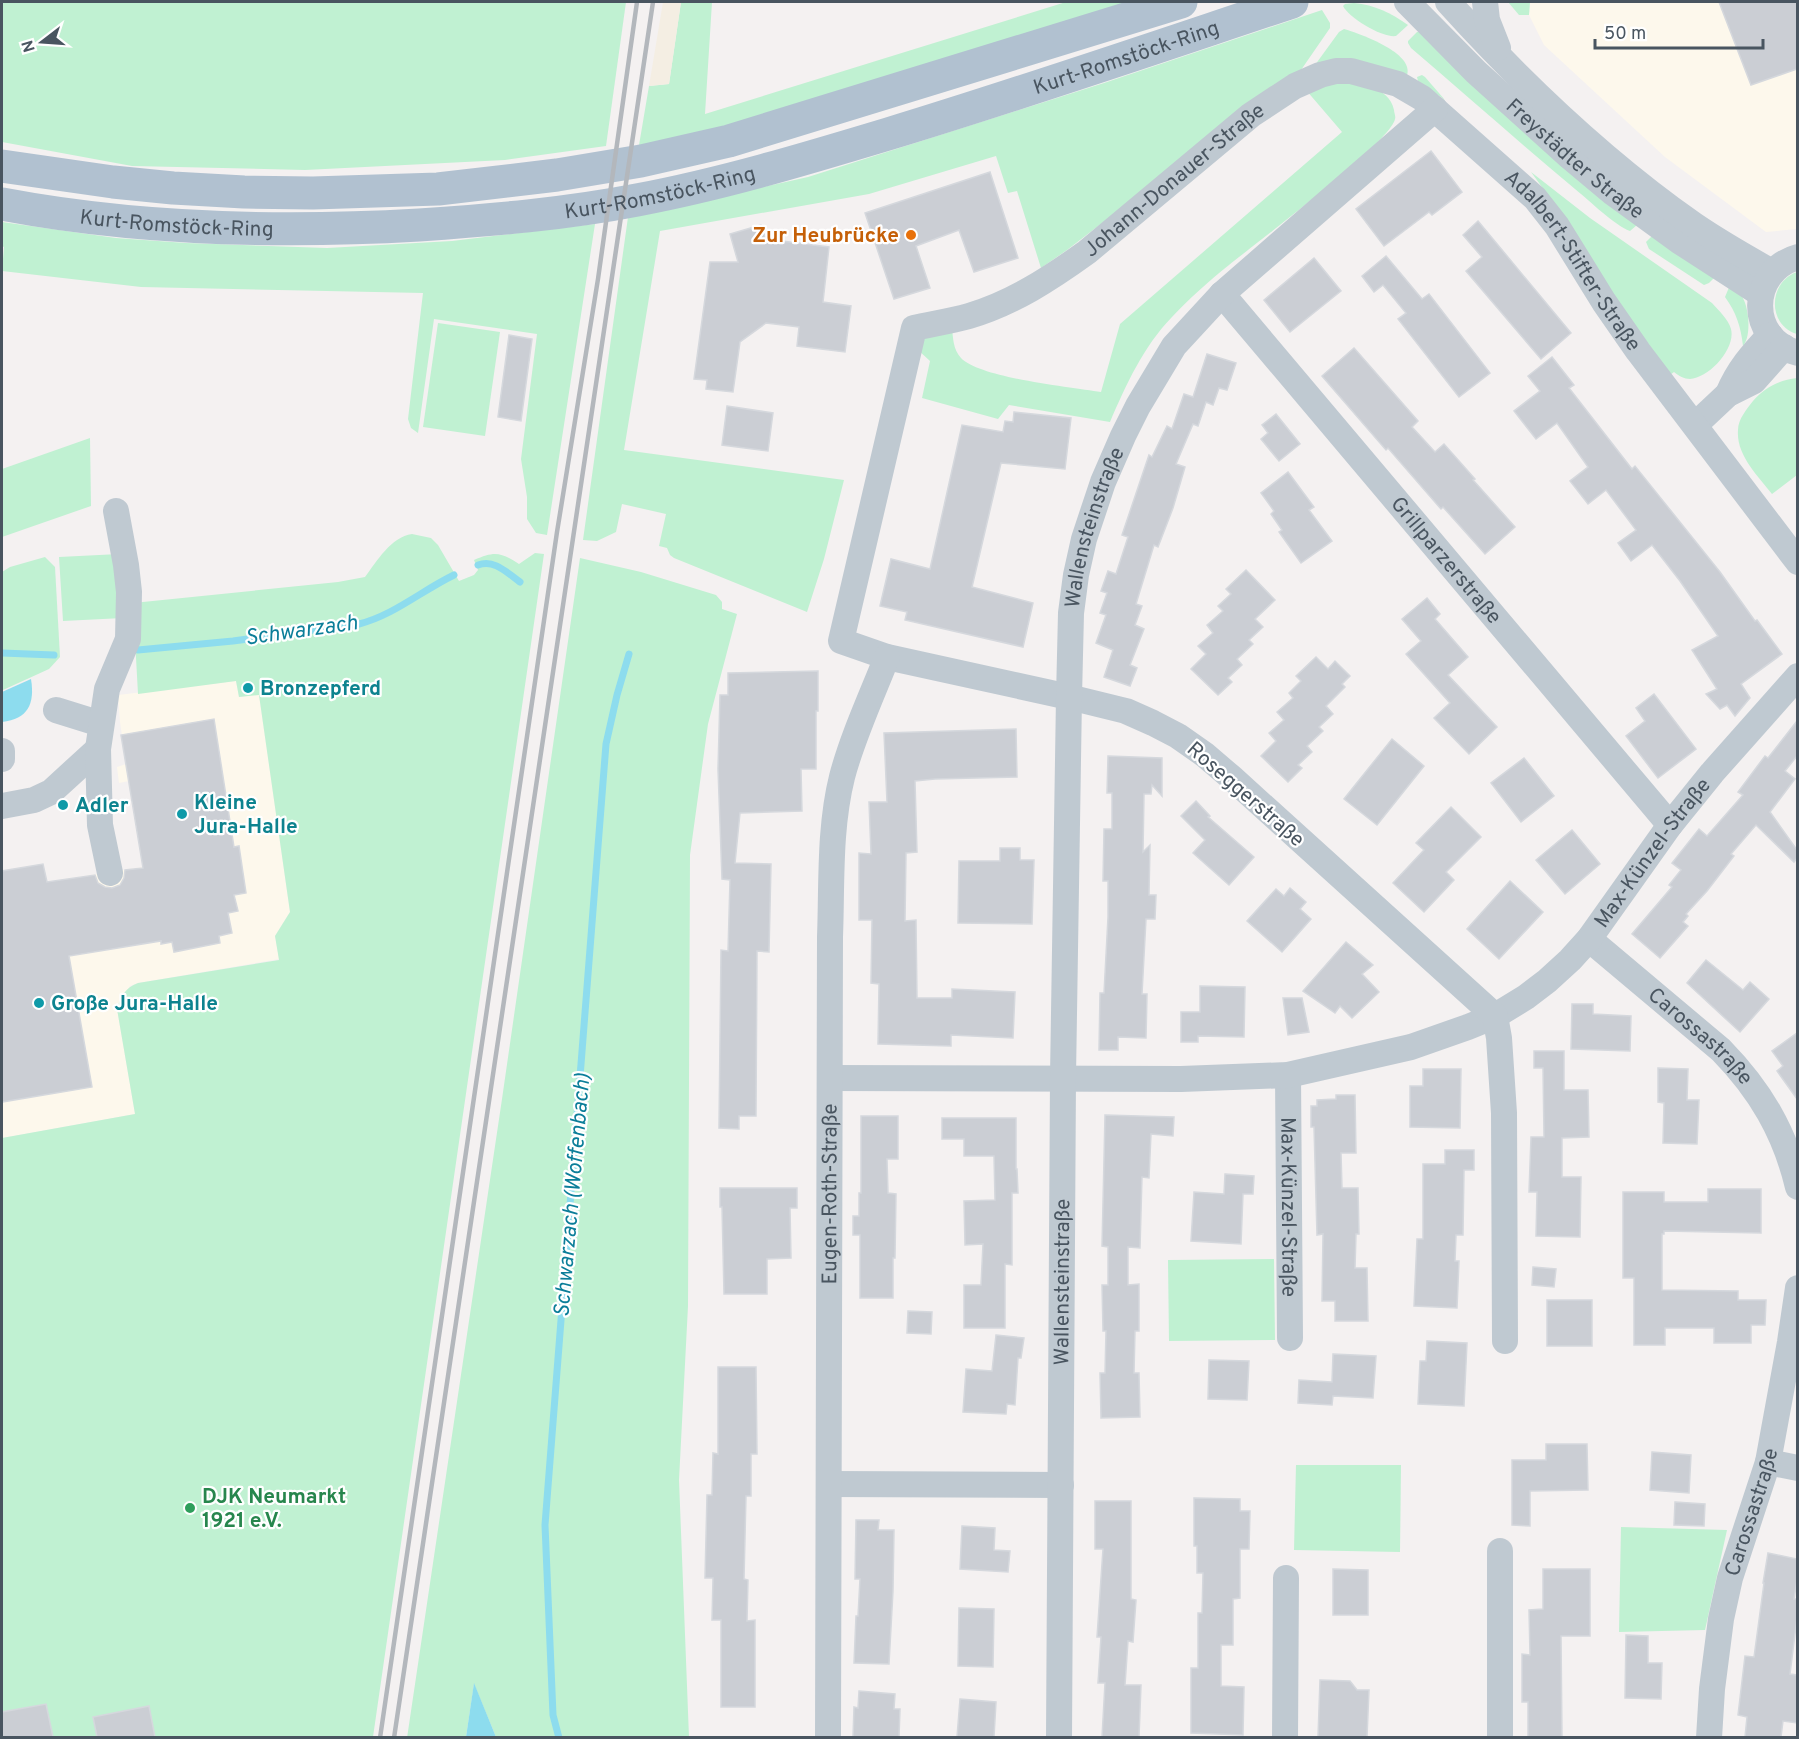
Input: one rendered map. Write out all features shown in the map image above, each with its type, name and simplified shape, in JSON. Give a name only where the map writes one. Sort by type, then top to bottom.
[{"type":"main road","name":"Kurt-Romstöck-Ring","points":[[2,166],[173,188],[313,194],[438,189],[557,175],[641,161],[729,141],[1180,2]]},
{"type":"main road","name":"Kurt-Romstöck-Ring","points":[[2,204],[182,227],[322,230],[485,220],[578,210],[713,184],[800,161],[971,109],[1292,2]]},
{"type":"street","name":"Freystädter Straße","points":[[1407,2],[1476,72],[1613,193],[1679,241],[1766,283]]},
{"type":"street","name":"Freystädter Straße","points":[[1448,2],[1506,64],[1563,119],[1638,183],[1766,283]]},
{"type":"street","points":[[1485,2],[1487,20],[1506,64]]},
{"type":"street","name":"Johann-Donauer-Straße","points":[[841,641],[914,328],[988,309],[1015,298],[1045,281],[1088,252],[1251,115],[1295,86],[1320,75],[1336,71],[1367,74],[1409,90],[1435,109]]},
{"type":"street","name":"Wallensteinstraße","points":[[1059,1737],[1063,1077],[1069,697],[1071,613],[1084,539],[1103,482],[1122,436],[1174,346],[1222,294],[1435,109]]},
{"type":"street","name":"Adalbert-Stifter-Straße","points":[[1435,109],[1521,185],[1548,214],[1611,312],[1666,389],[1797,562]]},
{"type":"street","points":[[1695,425],[1728,394],[1743,365],[1784,345],[1761,315],[1766,283],[1786,261],[1797,257]]},
{"type":"street","name":"Grillparzerstraße","points":[[1222,294],[1670,825]]},
{"type":"street","points":[[110,873],[100,825],[99,737],[107,688],[128,639],[129,592],[116,511]]},
{"type":"street","name":"Roseggerstraße","points":[[841,641],[888,657],[1126,711],[1178,736],[1205,755],[1495,1016]]},
{"type":"street","name":"Eugen-Roth-Straße","points":[[828,1737],[832,860],[837,801],[842,776],[888,657]]},
{"type":"street","name":"Max-Künzel-Straße","points":[[1063,1077],[1181,1079],[1288,1075],[1411,1047],[1495,1016],[1547,981],[1588,939],[1670,825],[1797,676]]},
{"type":"street","points":[[56,710],[99,737]]},
{"type":"street","points":[[2,806],[34,800],[51,792],[69,777],[99,737]]},
{"type":"street","points":[[2,751],[2,759]]},
{"type":"street","name":"Carossastraße","points":[[1588,939],[1695,1027],[1740,1069],[1757,1092],[1785,1142],[1797,1187]]},
{"type":"street","points":[[1495,1016],[1501,1059],[1504,1113],[1505,1341]]},
{"type":"street","name":"Max-Künzel-Straße","points":[[1288,1075],[1290,1338]]},
{"type":"street","points":[[830,1078],[1063,1077]]},
{"type":"street","name":"Carossastraße","points":[[1709,1737],[1712,1689],[1721,1618],[1730,1578],[1768,1462],[1788,1353],[1797,1288]]},
{"type":"street","points":[[1768,1462],[1797,1468]]},
{"type":"street","points":[[828,1484],[1061,1485]]},
{"type":"street","points":[[1500,1551],[1500,1737]]},
{"type":"street","points":[[1285,1737],[1286,1578]]},
{"type":"shaded area","points":[[1530,2],[1797,2],[1797,229],[1766,232],[1665,157],[1544,45],[1529,15]]},
{"type":"shaded area","points":[[236,681],[239,697],[259,694],[290,912],[275,936],[279,959],[130,986],[117,1009],[135,1114],[2,1138],[2,871],[43,864],[47,882],[143,867],[129,781],[119,783],[117,767],[126,764],[118,695]]},
{"type":"green space","points":[[2,2],[626,2],[606,146],[505,160],[305,170],[132,166],[2,142]]},
{"type":"green space","points":[[681,2],[712,2],[705,114],[1066,2],[1133,2],[935,66],[638,151],[649,86],[669,84]]},
{"type":"green space","points":[[1508,2],[1530,2],[1529,15],[1519,15]]},
{"type":"green space","points":[[1354,3],[1382,10],[1408,25],[1396,36],[1375,31],[1352,16],[1343,6]]},
{"type":"green space","points":[[1322,10],[1330,23],[1330,28],[1301,70],[1041,268],[1017,191],[1008,193],[996,156],[869,194],[660,231],[624,450],[844,480],[824,559],[807,612],[674,558],[667,548],[659,546],[666,514],[622,504],[616,532],[597,541],[583,540],[628,217],[808,177],[1104,83]]},
{"type":"green space","points":[[1344,29],[1362,35],[1395,52],[1407,67],[1407,75],[1315,65],[1339,32]]},
{"type":"green space","points":[[1417,32],[1637,225],[1630,231],[1610,218],[1411,48],[1408,41]]},
{"type":"green space","points":[[1422,75],[1445,100],[1418,81],[1417,77]]},
{"type":"green space","points":[[1338,80],[1363,85],[1386,95],[1391,102],[1395,117],[1388,131],[1348,170],[1214,277],[1172,317],[1144,354],[1110,422],[1009,405],[998,419],[922,398],[930,361],[918,350],[925,338],[952,327],[956,351],[971,365],[1006,376],[1101,392],[1120,324],[1342,132],[1306,90]]},
{"type":"green space","points":[[1531,172],[1590,218],[1712,303],[1723,315],[1731,329],[1729,345],[1713,368],[1705,374],[1690,379],[1674,372],[1670,375],[1644,345],[1558,209]]},
{"type":"green space","points":[[2,222],[116,238],[327,248],[452,241],[595,224],[547,535],[536,533],[527,519],[527,497],[521,459],[537,334],[434,319],[418,433],[411,428],[408,419],[423,293],[141,287],[2,271],[4,247],[2,246]]},
{"type":"green space","points":[[1653,235],[1715,277],[1704,285],[1649,249],[1646,242]]},
{"type":"green space","points":[[1797,272],[1797,334],[1780,322],[1775,303],[1776,294],[1781,285],[1787,277]]},
{"type":"green space","points":[[1730,285],[1741,295],[1748,313],[1748,335],[1743,346],[1737,320],[1725,297]]},
{"type":"green space","points":[[438,323],[500,332],[485,436],[423,427]]},
{"type":"green space","points":[[1797,378],[1797,475],[1772,494],[1740,448],[1738,426],[1753,401],[1763,392],[1779,382]]},
{"type":"green space","points":[[90,438],[91,506],[2,537],[2,469]]},
{"type":"green space","points":[[412,534],[431,538],[438,545],[459,581],[474,575],[478,570],[474,560],[487,555],[502,555],[519,564],[535,553],[544,554],[373,1737],[2,1738],[2,1138],[135,1114],[117,1009],[124,993],[138,983],[279,960],[275,936],[290,912],[259,695],[239,697],[236,681],[138,694],[133,603],[338,582],[365,577],[391,545],[404,536]]},
{"type":"green space","points":[[119,554],[123,618],[63,621],[59,557]]},
{"type":"green space","points":[[45,557],[55,567],[60,657],[49,669],[2,690],[2,572],[10,567]]},
{"type":"green space","points":[[580,558],[641,572],[716,595],[722,602],[722,609],[737,614],[708,724],[690,855],[688,1306],[679,1480],[689,1737],[496,1737],[474,1684],[466,1737],[407,1738],[502,1099]]},
{"type":"green space","points":[[1274,1259],[1275,1340],[1169,1341],[1168,1260]]},
{"type":"green space","points":[[1296,1465],[1401,1465],[1400,1552],[1294,1550]]},
{"type":"green space","points":[[1621,1527],[1727,1530],[1705,1630],[1619,1632]]},
{"type":"sand","points":[[663,2],[681,2],[669,84],[649,86]]},
{"type":"water","points":[[31,679],[32,696],[28,709],[18,718],[2,722],[2,692]]},
{"type":"water","points":[[474,1683],[496,1737],[466,1737]]},
{"type":"building","points":[[1719,2],[1797,2],[1797,69],[1751,85]]},
{"type":"building","points":[[1431,151],[1462,192],[1432,215],[1429,212],[1384,246],[1356,209]]},
{"type":"building","points":[[990,172],[1018,258],[974,272],[959,230],[916,246],[930,288],[894,299],[865,213]]},
{"type":"building","points":[[1478,221],[1571,333],[1541,359],[1466,271],[1482,257],[1463,235]]},
{"type":"building","points":[[761,225],[766,239],[829,247],[823,302],[851,306],[845,352],[797,346],[799,327],[766,323],[740,342],[733,392],[706,389],[707,380],[694,379],[710,262],[738,262],[730,234]]},
{"type":"building","points":[[1386,256],[1422,299],[1429,294],[1490,373],[1459,397],[1398,319],[1406,313],[1383,285],[1374,292],[1362,276]]},
{"type":"building","points":[[1314,258],[1341,291],[1290,332],[1264,300]]},
{"type":"building","points":[[509,335],[532,339],[521,421],[498,417]]},
{"type":"building","points":[[1354,348],[1418,421],[1412,427],[1435,452],[1444,444],[1515,527],[1485,554],[1443,507],[1441,509],[1388,448],[1386,450],[1322,376]]},
{"type":"building","points":[[1207,354],[1236,363],[1227,390],[1219,388],[1213,405],[1206,402],[1198,426],[1193,424],[1176,464],[1185,467],[1158,547],[1154,545],[1136,604],[1142,606],[1135,625],[1144,629],[1130,665],[1137,668],[1130,686],[1104,677],[1113,650],[1096,643],[1106,615],[1100,613],[1107,593],[1101,591],[1108,571],[1116,574],[1128,537],[1122,535],[1149,455],[1152,457],[1167,426],[1172,429],[1184,394],[1193,397]]},
{"type":"building","points":[[1552,357],[1574,385],[1569,388],[1632,469],[1635,466],[1720,572],[1782,654],[1741,684],[1750,698],[1735,716],[1727,705],[1720,709],[1706,694],[1717,689],[1692,650],[1718,636],[1680,581],[1652,545],[1631,561],[1618,543],[1636,530],[1606,490],[1588,504],[1570,481],[1588,467],[1557,423],[1536,439],[1514,411],[1540,391],[1528,376]]},
{"type":"building","points":[[727,406],[773,413],[768,451],[722,445]]},
{"type":"building","points":[[1014,412],[1071,418],[1065,469],[1001,463],[972,587],[1033,603],[1023,647],[905,620],[907,612],[880,606],[891,559],[930,569],[962,425],[1003,432],[1005,421],[1013,422]]},
{"type":"building","points":[[1276,414],[1300,444],[1279,461],[1261,439],[1268,433],[1262,425]]},
{"type":"building","points":[[1288,472],[1314,507],[1309,510],[1332,541],[1301,563],[1279,532],[1282,530],[1271,514],[1274,511],[1261,493]]},
{"type":"building","points":[[1246,570],[1275,600],[1255,619],[1263,627],[1249,640],[1253,644],[1237,659],[1242,665],[1228,678],[1232,682],[1218,695],[1191,669],[1206,654],[1198,646],[1213,633],[1207,625],[1223,611],[1218,606],[1231,594],[1226,589]]},
{"type":"building","points":[[1427,598],[1440,614],[1435,619],[1468,657],[1448,675],[1497,727],[1469,754],[1434,718],[1450,703],[1406,654],[1421,641],[1402,619]]},
{"type":"building","points":[[1316,657],[1328,669],[1335,661],[1350,676],[1342,684],[1345,687],[1326,706],[1333,714],[1319,727],[1323,731],[1307,746],[1312,752],[1298,765],[1302,768],[1288,782],[1261,756],[1276,741],[1269,733],[1284,720],[1277,712],[1293,698],[1289,693],[1301,681],[1296,676]]},
{"type":"building","points":[[818,671],[816,769],[801,769],[802,811],[740,813],[735,863],[771,864],[769,952],[757,951],[756,1116],[739,1116],[739,1129],[719,1128],[721,950],[728,951],[730,880],[722,879],[718,769],[720,695],[728,695],[728,673]]},
{"type":"building","points":[[1654,694],[1696,749],[1658,778],[1626,736],[1645,721],[1636,708]]},
{"type":"building","points":[[214,719],[234,847],[239,846],[246,893],[234,895],[238,911],[228,913],[232,933],[219,936],[220,943],[174,952],[172,942],[161,944],[161,941],[69,956],[92,1087],[2,1102],[2,871],[43,864],[47,882],[95,875],[98,883],[105,887],[112,888],[120,885],[125,870],[143,868],[121,735]]},
{"type":"building","points":[[1797,721],[1797,756],[1785,771],[1795,779],[1770,812],[1797,850],[1797,858],[1794,862],[1756,825],[1731,854],[1734,856],[1707,891],[1686,914],[1688,916],[1683,922],[1688,926],[1660,958],[1632,934],[1672,887],[1669,885],[1681,870],[1672,863],[1699,829],[1707,836],[1743,795],[1738,792],[1765,756],[1768,758]]},
{"type":"building","points":[[1016,729],[1017,777],[915,781],[917,852],[906,853],[905,921],[916,920],[917,998],[952,998],[952,989],[1015,992],[1013,1038],[951,1035],[951,1046],[878,1044],[879,984],[871,983],[872,920],[859,920],[859,853],[871,854],[869,802],[887,802],[884,733]]},
{"type":"building","points":[[1392,739],[1424,766],[1377,825],[1344,799]]},
{"type":"building","points":[[1108,756],[1162,758],[1162,796],[1152,785],[1151,794],[1144,794],[1143,852],[1150,845],[1149,895],[1156,895],[1155,919],[1146,919],[1142,994],[1147,994],[1146,1038],[1118,1037],[1118,1050],[1099,1050],[1100,993],[1104,993],[1108,917],[1108,881],[1103,881],[1104,829],[1112,829],[1112,793],[1107,793]]},
{"type":"building","points":[[1524,758],[1554,796],[1521,822],[1491,783]]},
{"type":"building","points":[[1196,801],[1210,816],[1208,817],[1254,857],[1229,885],[1193,853],[1205,840],[1181,816]]},
{"type":"building","points":[[1451,807],[1481,837],[1446,872],[1454,880],[1424,912],[1393,883],[1424,850],[1416,843]]},
{"type":"building","points":[[1572,830],[1600,864],[1565,894],[1536,860]]},
{"type":"building","points":[[1000,848],[1020,848],[1020,860],[1034,860],[1032,924],[958,923],[959,861],[1000,861]]},
{"type":"building","points":[[1510,881],[1543,912],[1499,959],[1467,929]]},
{"type":"building","points":[[1290,888],[1306,902],[1300,909],[1311,919],[1282,952],[1247,921],[1276,889],[1284,896]]},
{"type":"building","points":[[1346,942],[1373,965],[1362,974],[1379,992],[1352,1018],[1340,1006],[1335,1013],[1303,991]]},
{"type":"building","points":[[1706,960],[1743,990],[1750,982],[1769,999],[1740,1032],[1687,983]]},
{"type":"building","points":[[1200,986],[1245,987],[1244,1037],[1198,1036],[1198,1042],[1181,1042],[1181,1012],[1200,1012]]},
{"type":"building","points":[[1283,998],[1302,998],[1309,1032],[1288,1035]]},
{"type":"building","points":[[1572,1004],[1593,1004],[1593,1014],[1631,1016],[1630,1051],[1571,1049]]},
{"type":"building","points":[[1797,1033],[1797,1099],[1777,1071],[1783,1066],[1772,1051]]},
{"type":"building","points":[[1534,1051],[1564,1051],[1564,1090],[1588,1090],[1589,1137],[1562,1138],[1562,1177],[1581,1177],[1580,1237],[1536,1236],[1537,1192],[1529,1192],[1531,1137],[1544,1137],[1543,1068],[1534,1068]]},
{"type":"building","points":[[1658,1068],[1688,1069],[1687,1100],[1699,1100],[1697,1144],[1663,1143],[1664,1103],[1658,1102]]},
{"type":"building","points":[[1423,1069],[1461,1069],[1460,1128],[1410,1127],[1410,1086],[1423,1086]]},
{"type":"building","points":[[1336,1095],[1355,1095],[1356,1153],[1341,1153],[1342,1188],[1358,1188],[1359,1234],[1356,1234],[1355,1268],[1367,1268],[1368,1321],[1335,1321],[1335,1301],[1322,1301],[1323,1234],[1317,1235],[1314,1127],[1311,1127],[1311,1106],[1317,1106],[1317,1100],[1336,1099]]},
{"type":"building","points":[[1105,1115],[1174,1117],[1173,1136],[1151,1134],[1149,1178],[1142,1177],[1140,1248],[1128,1247],[1128,1285],[1139,1284],[1139,1331],[1135,1331],[1134,1373],[1139,1373],[1140,1417],[1101,1418],[1100,1373],[1105,1373],[1106,1331],[1103,1331],[1102,1285],[1108,1285],[1108,1247],[1102,1246]]},
{"type":"building","points":[[861,1116],[898,1116],[898,1159],[887,1159],[888,1193],[896,1194],[893,1298],[860,1298],[860,1235],[853,1235],[853,1216],[859,1216],[859,1193],[861,1193]]},
{"type":"building","points":[[942,1118],[1016,1118],[1018,1193],[1012,1193],[1012,1265],[1005,1264],[1005,1328],[964,1328],[964,1285],[981,1285],[983,1244],[965,1245],[964,1201],[995,1200],[994,1156],[964,1156],[964,1139],[942,1139]]},
{"type":"building","points":[[1445,1150],[1474,1150],[1474,1170],[1464,1170],[1463,1235],[1456,1235],[1455,1261],[1459,1261],[1457,1308],[1414,1306],[1417,1239],[1423,1239],[1423,1164],[1445,1164]]},
{"type":"building","points":[[1225,1174],[1254,1176],[1253,1194],[1243,1194],[1241,1244],[1191,1241],[1194,1192],[1224,1194]]},
{"type":"building","points":[[720,1188],[797,1188],[797,1208],[790,1208],[791,1258],[767,1259],[767,1294],[724,1294]]},
{"type":"building","points":[[1708,1189],[1761,1189],[1761,1233],[1664,1231],[1662,1234],[1662,1290],[1738,1291],[1738,1300],[1766,1300],[1765,1325],[1751,1325],[1751,1343],[1714,1343],[1714,1328],[1665,1328],[1665,1345],[1634,1345],[1634,1278],[1623,1278],[1623,1192],[1664,1192],[1664,1202],[1708,1202]]},
{"type":"building","points":[[1533,1267],[1556,1269],[1554,1287],[1532,1285]]},
{"type":"building","points":[[1547,1300],[1592,1300],[1592,1346],[1547,1346]]},
{"type":"building","points":[[908,1311],[932,1312],[931,1334],[907,1333]]},
{"type":"building","points":[[996,1335],[1024,1338],[1021,1358],[1018,1358],[1015,1405],[1007,1404],[1006,1414],[963,1412],[966,1369],[992,1371]]},
{"type":"building","points":[[1427,1341],[1467,1343],[1464,1406],[1418,1404],[1420,1361],[1426,1361]]},
{"type":"building","points":[[1333,1354],[1376,1356],[1373,1398],[1333,1396],[1332,1405],[1298,1403],[1299,1380],[1332,1382]]},
{"type":"building","points":[[1209,1360],[1249,1361],[1247,1400],[1208,1399]]},
{"type":"building","points":[[718,1367],[756,1367],[757,1454],[751,1454],[751,1496],[746,1496],[744,1579],[748,1580],[747,1621],[755,1620],[755,1707],[721,1707],[721,1620],[712,1620],[713,1578],[705,1578],[707,1495],[712,1495],[713,1453],[718,1454]]},
{"type":"building","points":[[1546,1444],[1587,1444],[1588,1490],[1530,1491],[1530,1526],[1512,1525],[1512,1460],[1546,1460]]},
{"type":"building","points":[[1652,1452],[1691,1455],[1689,1493],[1650,1490]]},
{"type":"building","points":[[1194,1498],[1240,1499],[1240,1511],[1250,1511],[1249,1549],[1240,1549],[1240,1598],[1233,1599],[1233,1645],[1221,1645],[1221,1686],[1244,1687],[1243,1735],[1191,1733],[1191,1668],[1198,1668],[1198,1613],[1202,1613],[1203,1573],[1197,1573],[1197,1546],[1194,1546]]},
{"type":"building","points":[[1095,1501],[1131,1501],[1131,1599],[1136,1600],[1133,1642],[1128,1641],[1125,1685],[1141,1685],[1139,1737],[1102,1737],[1105,1683],[1098,1683],[1101,1637],[1097,1637],[1103,1549],[1095,1549]]},
{"type":"building","points":[[1675,1502],[1705,1504],[1704,1526],[1674,1525]]},
{"type":"building","points":[[856,1520],[879,1520],[878,1530],[894,1530],[889,1664],[854,1663],[860,1579],[855,1579]]},
{"type":"building","points":[[962,1526],[995,1528],[994,1550],[1010,1551],[1008,1572],[960,1569]]},
{"type":"building","points":[[1768,1553],[1797,1559],[1794,1599],[1797,1599],[1797,1618],[1790,1674],[1797,1675],[1797,1723],[1783,1721],[1781,1737],[1745,1737],[1747,1717],[1738,1715],[1745,1656],[1754,1657]]},
{"type":"building","points":[[1333,1569],[1368,1570],[1368,1615],[1333,1615]]},
{"type":"building","points":[[1543,1569],[1590,1569],[1590,1636],[1561,1636],[1562,1737],[1528,1737],[1528,1702],[1522,1702],[1522,1654],[1530,1655],[1529,1610],[1543,1609]]},
{"type":"building","points":[[959,1608],[994,1609],[993,1667],[958,1666]]},
{"type":"building","points":[[1626,1635],[1648,1636],[1648,1663],[1662,1663],[1661,1699],[1625,1698]]},
{"type":"building","points":[[1320,1680],[1350,1681],[1357,1690],[1369,1690],[1367,1737],[1318,1737]]},
{"type":"building","points":[[859,1691],[895,1694],[894,1709],[900,1709],[899,1737],[853,1737],[854,1707],[858,1708]]},
{"type":"building","points":[[960,1699],[996,1702],[994,1737],[957,1737]]},
{"type":"building","points":[[46,1704],[53,1737],[2,1737],[2,1712]]},
{"type":"building","points":[[149,1706],[155,1737],[97,1737],[93,1717]]},
{"type":"waterway","name":"Schwarzach","points":[[478,565],[495,565],[520,582]]},
{"type":"waterway","name":"Schwarzach","points":[[138,650],[233,641],[359,624],[396,609],[454,575]]},
{"type":"waterway","name":"Schwarzach","points":[[2,653],[54,655]]},
{"type":"waterway","name":"Schwarzach (Woffenbach)","points":[[559,1738],[553,1715],[545,1525],[606,744],[629,654]]},
{"type":"railway","points":[[380,1738],[557,532],[598,279],[637,2]]},
{"type":"railway","points":[[394,1738],[653,2]]},
{"type":"place","name":"Zur Heubrücke","points":[[911,235]]},
{"type":"place","name":"Bronzepferd","points":[[248,688]]},
{"type":"place","name":"Adler","points":[[63,805]]},
{"type":"place","name":"Kleine Jura-Halle","points":[[182,814]]},
{"type":"place","name":"Große Jura-Halle","points":[[39,1003]]},
{"type":"place","name":"DJK Neumarkt 1921 e.V.","points":[[190,1508]]}]
